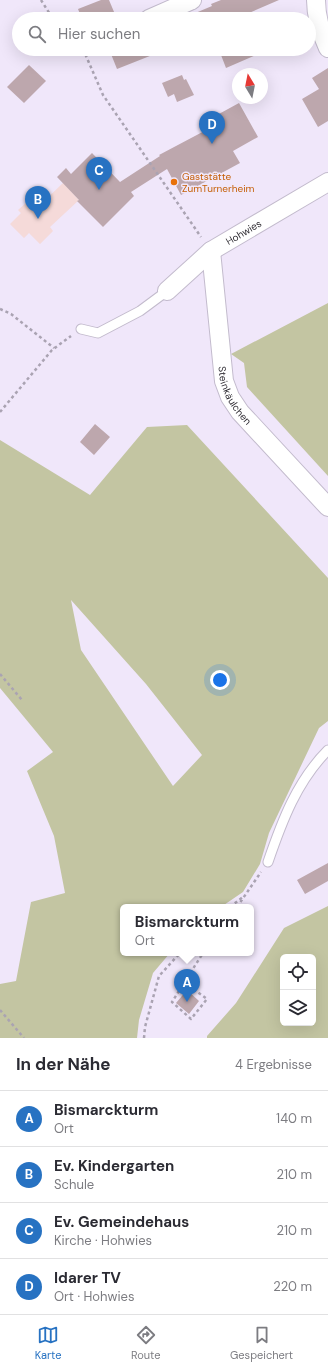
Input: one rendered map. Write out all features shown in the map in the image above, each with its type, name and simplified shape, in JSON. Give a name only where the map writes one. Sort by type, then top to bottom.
[{"type":"street","points":[[165,12],[192,0]]},
{"type":"street","points":[[316,0],[318,20],[328,48]]},
{"type":"street","name":"Hohwies","points":[[167,291],[211,251],[328,182]]},
{"type":"street","name":"Steinkäulchen","points":[[211,251],[224,381],[230,396],[240,412],[328,507]]},
{"type":"lane","points":[[81,329],[98,333],[140,311],[167,291]]},
{"type":"lane","points":[[268,862],[280,826],[297,790],[318,760],[328,750]]},
{"type":"path","points":[[41,0],[49,12]]},
{"type":"path","points":[[86,56],[102,95],[211,251]]},
{"type":"path","points":[[0,309],[11,314],[54,348]]},
{"type":"path","points":[[0,412],[54,348],[81,329]]},
{"type":"path","points":[[0,674],[22,700]]},
{"type":"path","points":[[239,904],[268,862]]},
{"type":"path","points":[[234,904],[246,894]]},
{"type":"path","points":[[144,1038],[145,1027],[159,976],[177,956]]},
{"type":"path","points":[[184,982],[207,999],[191,1019],[172,1002],[184,982],[201,956]]},
{"type":"path","points":[[0,1010],[24,1038]]},
{"type":"shaded area","points":[[63,183],[79,200],[50,227],[53,231],[40,244],[29,233],[24,238],[10,224],[21,213],[18,210],[26,203],[34,211]]},
{"type":"green space","points":[[328,303],[328,476],[247,387],[244,363],[231,354]]},
{"type":"green space","points":[[187,425],[328,578],[328,721],[319,728],[269,833],[260,864],[243,892],[225,904],[120,904],[120,956],[167,956],[153,973],[139,1020],[137,1038],[0,1038],[0,984],[16,981],[31,902],[65,893],[54,836],[27,771],[53,752],[0,688],[0,440],[90,495],[147,427]],"holes":[[[71,600],[146,684],[202,755],[173,786],[81,650]]]},
{"type":"green space","points":[[328,906],[328,1038],[207,1038],[207,1036],[236,1003],[284,928]]},
{"type":"building","points":[[101,0],[109,0],[114,12],[79,12],[78,9]]},
{"type":"building","points":[[221,0],[279,0],[251,12],[198,12],[212,6],[211,4]]},
{"type":"building","points":[[112,56],[150,56],[117,69]]},
{"type":"building","points":[[221,56],[254,56],[226,68]]},
{"type":"building","points":[[29,65],[46,81],[24,103],[7,87]]},
{"type":"building","points":[[328,68],[328,121],[318,127],[302,99],[319,89],[312,78]]},
{"type":"building","points":[[182,75],[184,80],[186,79],[194,95],[177,102],[174,94],[168,97],[162,83]]},
{"type":"building","points":[[240,104],[258,137],[233,151],[240,163],[181,195],[167,169],[131,192],[134,196],[103,227],[77,201],[79,200],[57,177],[66,168],[71,174],[92,153],[120,182],[160,156],[159,155],[210,128],[206,121]]},
{"type":"building","points":[[95,424],[110,437],[94,455],[80,442]]},
{"type":"building","points":[[328,863],[328,881],[305,894],[297,880]]},
{"type":"building","points":[[187,990],[199,1001],[189,1014],[176,1003]]},
{"type":"place","name":"Idarer TV","points":[[212,144]]},
{"type":"place","name":"Gaststätte ZumTurnerheim","points":[[174,182]]},
{"type":"place","name":"Ev. Gemeindehaus","points":[[99,190]]},
{"type":"place","name":"Ev. Kindergarten","points":[[38,219]]},
{"type":"place","name":"Bismarckturm","points":[[187,1002]]}]
